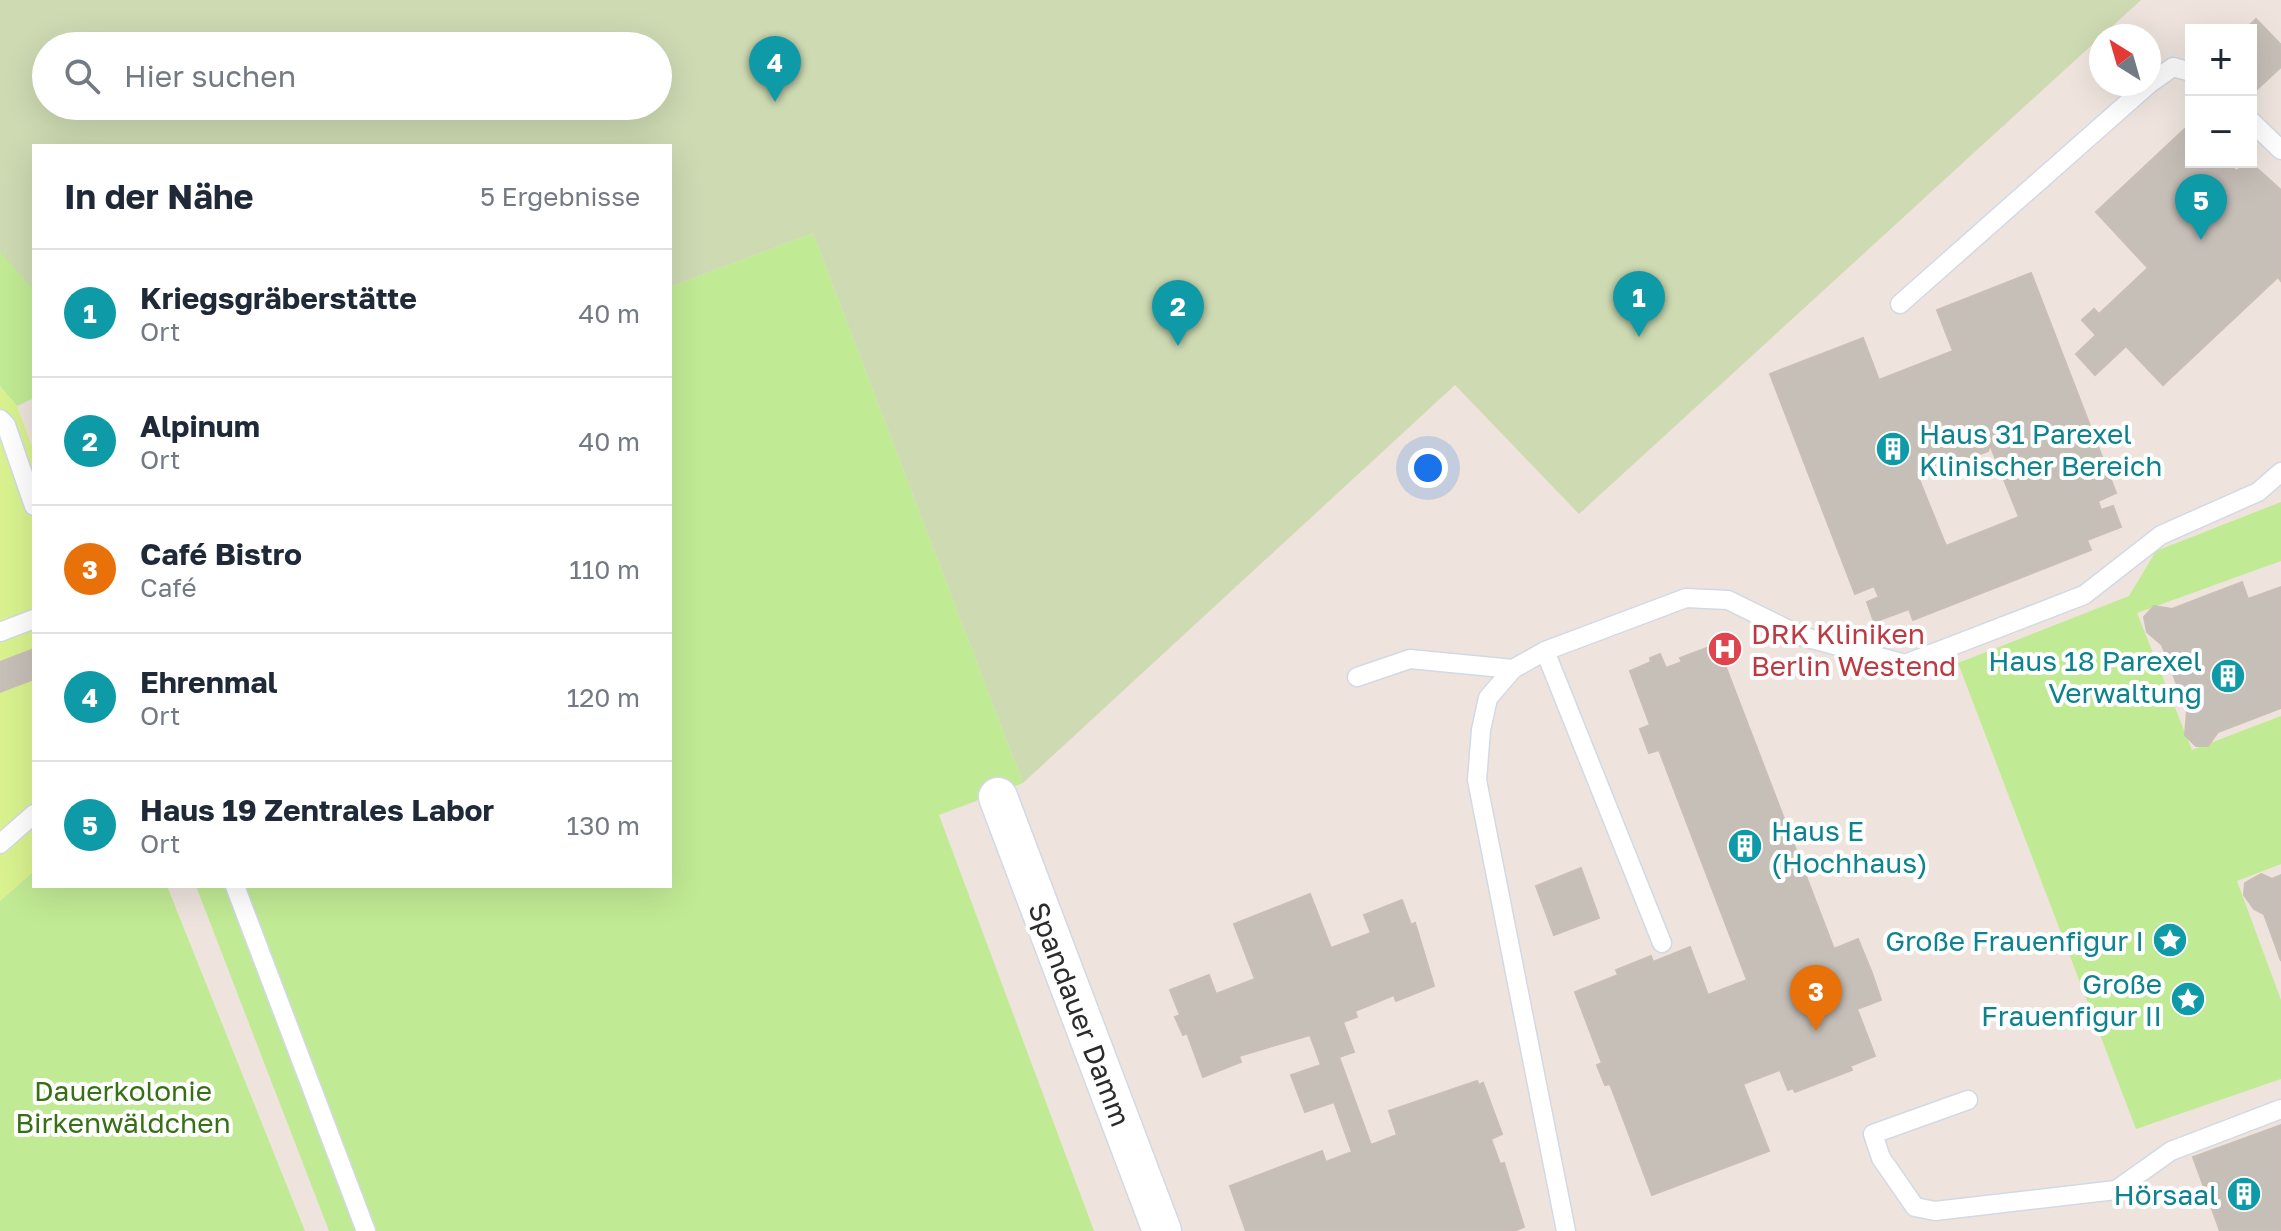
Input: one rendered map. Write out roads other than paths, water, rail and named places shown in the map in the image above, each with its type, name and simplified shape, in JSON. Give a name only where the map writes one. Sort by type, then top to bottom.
[{"type":"street","name":"Spandauer Damm","points":[[998,797],[1162,1231]]},
{"type":"lane","points":[[2161,76],[2173,67],[2185,70]]},
{"type":"lane","points":[[1900,304],[2135,96]]},
{"type":"lane","points":[[2257,127],[2281,150]]},
{"type":"lane","points":[[0,419],[6,425],[32,500]]},
{"type":"lane","points":[[1566,1231],[1477,780],[1481,730],[1488,698],[1513,669],[1545,651],[1686,598],[1728,600],[1801,636],[1905,664],[2084,595],[2161,535],[2258,492],[2281,472]]},
{"type":"lane","points":[[0,632],[32,620]]},
{"type":"lane","points":[[1545,651],[1662,943]]},
{"type":"lane","points":[[1357,677],[1410,659],[1513,669]]},
{"type":"lane","points":[[0,844],[32,816]]},
{"type":"lane","points":[[236,888],[366,1231]]},
{"type":"lane","points":[[1968,1100],[1873,1134],[1881,1158],[1915,1207],[1935,1211],[2116,1190],[2171,1151],[2281,1109]]},
{"type":"place","name":"Ehrenmal","points":[[775,102]]},
{"type":"place","name":"Haus 19 Zentrales Labor","points":[[2201,240]]},
{"type":"place","name":"Kriegsgräberstätte","points":[[1639,337]]},
{"type":"place","name":"Alpinum","points":[[1178,346]]},
{"type":"place","name":"Haus 31 Parexel Klinischer Bereich","points":[[1893,449]]},
{"type":"place","name":"DRK Kliniken Berlin Westend","points":[[1725,649]]},
{"type":"place","name":"Haus 18 Parexel Verwaltung","points":[[2228,676]]},
{"type":"place","name":"Haus E (Hochhaus)","points":[[1745,846]]},
{"type":"place","name":"Große Frauenfigur I","points":[[2170,940]]},
{"type":"place","name":"Große Frauenfigur II","points":[[2188,999]]},
{"type":"place","name":"Café Bistro","points":[[1816,1031]]},
{"type":"place","name":"Hörsaal","points":[[2244,1194]]},
{"type":"park label","name":"Dauerkolonie Birkenwäldchen","points":[[123,1106]]}]
